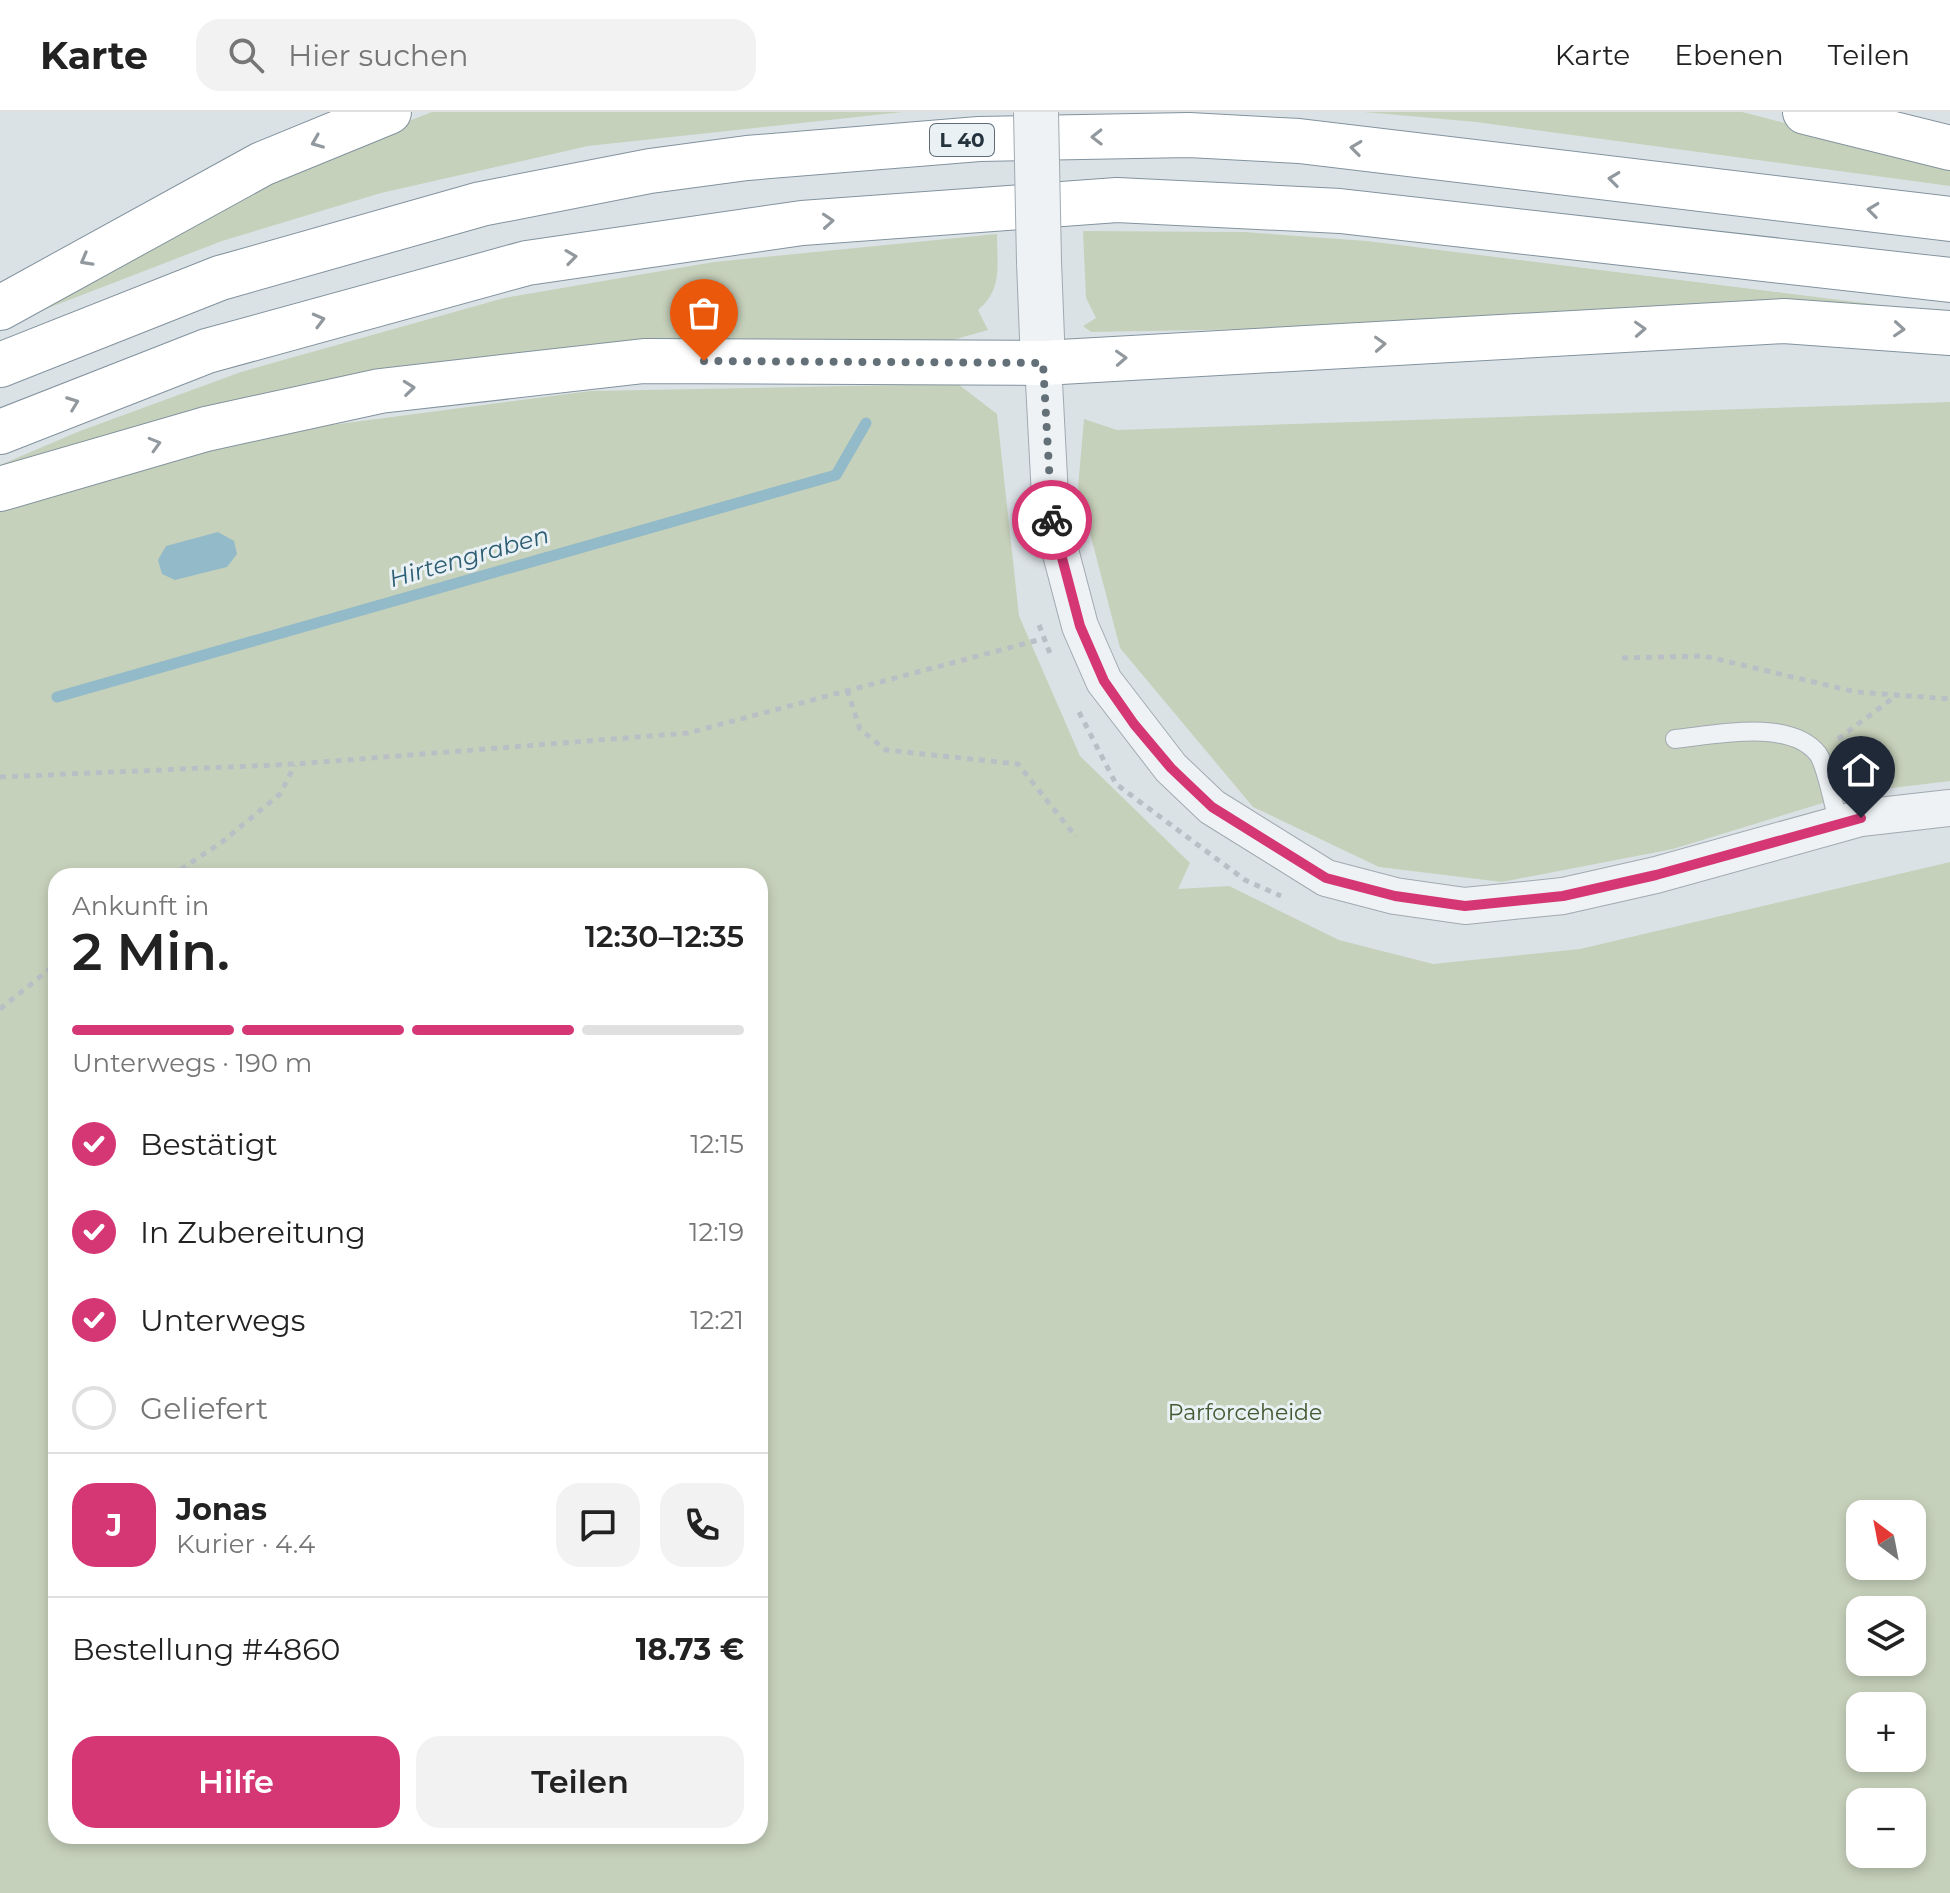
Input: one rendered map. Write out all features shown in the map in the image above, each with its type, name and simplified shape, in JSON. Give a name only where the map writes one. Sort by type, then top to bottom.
[{"type":"highway","points":[[0,308],[262,164],[389,112]]},
{"type":"highway","points":[[1805,112],[1950,148]]},
{"type":"highway","name":"L 40","points":[[0,365],[220,278],[481,204],[650,171],[747,158],[979,139],[1189,135],[1299,141],[1950,219]]},
{"type":"highway","points":[[0,432],[207,351],[527,263],[802,223],[1117,200],[1340,211],[1950,280]]},
{"type":"highway","points":[[0,489],[206,429],[380,391],[644,361],[1043,363],[1784,321],[1950,333]]},
{"type":"street","points":[[1036,112],[1039,262],[1051,516],[1080,626],[1104,681],[1171,768],[1212,807],[1326,878],[1395,896],[1465,906],[1563,896],[1861,818],[1950,808]]},
{"type":"lane","points":[[1675,739],[1741,732],[1787,733],[1818,754],[1839,825]]},
{"type":"path","points":[[1039,624],[1041,639],[1055,665]]},
{"type":"path","points":[[0,777],[296,764],[688,733],[1080,626]]},
{"type":"path","points":[[1622,658],[1704,656],[1856,692],[1950,699]]},
{"type":"path","points":[[847,690],[860,729],[886,750],[1018,764],[1076,837]]},
{"type":"path","points":[[1818,754],[1897,695]]},
{"type":"path","points":[[1075,705],[1116,784],[1245,880],[1289,899]]},
{"type":"path","points":[[183,868],[222,842],[280,794],[296,764]]},
{"type":"path","points":[[0,1009],[48,970]]},
{"type":"green space","points":[[432,112],[903,112],[588,146],[381,193],[222,241],[12,322],[309,160]]},
{"type":"green space","points":[[1364,112],[1742,112],[1950,166],[1950,186],[1476,122]]},
{"type":"green space","points":[[1083,231],[1244,232],[1367,241],[1945,313],[1946,317],[1091,332],[1083,326],[1096,318],[1086,298]]},
{"type":"green space","points":[[997,234],[995,285],[992,294],[978,310],[988,330],[942,343],[677,347],[0,476],[0,465],[80,431],[241,372],[504,298],[714,262]]},
{"type":"green space","name":"Parforceheide","points":[[958,384],[997,414],[1019,616],[1080,756],[1190,863],[1178,889],[1229,886],[1339,940],[1433,964],[1580,949],[1950,862],[1950,1893],[0,1893],[0,512],[63,489],[293,430],[590,391]]},
{"type":"green space","points":[[1950,402],[1950,781],[1859,792],[1673,849],[1502,882],[1379,867],[1253,807],[1120,648],[1078,487],[1084,419],[1117,430]]},
{"type":"water","points":[[218,532],[234,541],[237,554],[227,567],[175,580],[162,574],[158,560],[166,546]]},
{"type":"waterway","name":"Hirtengraben","points":[[57,697],[836,475],[866,423]]},
{"type":"way so far","points":[[704,361],[1043,363],[1052,520]]},
{"type":"route","points":[[1052,520],[1080,626],[1104,681],[1134,724],[1171,768],[1212,807],[1326,878],[1395,896],[1465,906],[1563,896],[1656,875],[1861,818]]}]
